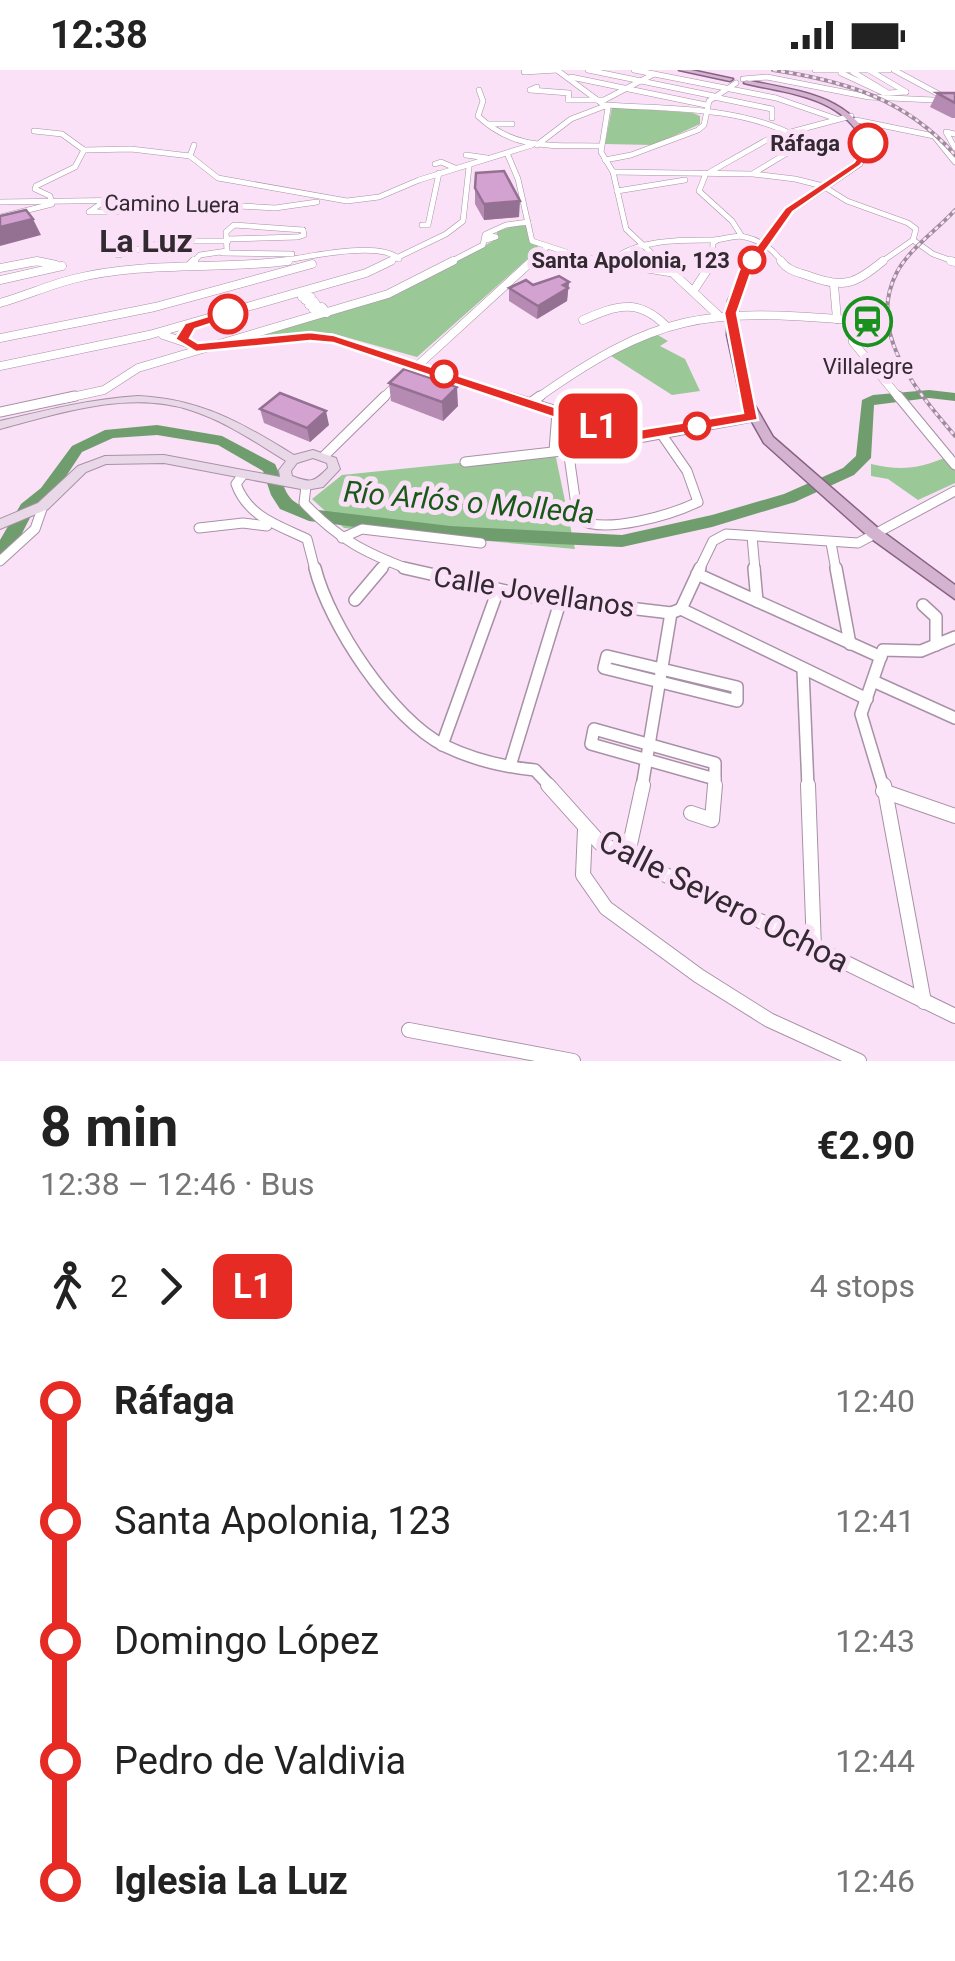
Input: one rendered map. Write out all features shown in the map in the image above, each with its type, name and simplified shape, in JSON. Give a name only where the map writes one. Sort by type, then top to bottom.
[{"type":"main road","points":[[682,70],[804,95],[854,113],[868,143],[865,156],[789,210],[746,270],[725,315],[752,416],[768,440],[874,534],[955,594]]},
{"type":"street","points":[[524,72],[557,70],[602,104]]},
{"type":"street","points":[[588,70],[772,109],[784,101]]},
{"type":"street","points":[[634,70],[784,101],[838,119]]},
{"type":"street","points":[[551,141],[571,118],[662,70]]},
{"type":"street","points":[[814,70],[895,70],[955,101]]},
{"type":"street","points":[[869,70],[906,97]]},
{"type":"street","points":[[840,71],[889,97]]},
{"type":"street","points":[[852,71],[888,92],[920,100],[955,101]]},
{"type":"street","points":[[565,76],[706,106]]},
{"type":"street","points":[[605,160],[688,135],[704,124],[706,106],[714,97],[738,81],[767,77],[859,95],[937,102]]},
{"type":"street","points":[[537,87],[530,90],[570,93],[568,100],[761,122],[792,132],[800,143],[797,147],[752,174]]},
{"type":"street","points":[[479,90],[483,101],[478,116],[498,135],[534,145]]},
{"type":"street","points":[[617,191],[705,176],[772,137],[854,113],[867,100],[846,92]]},
{"type":"street","points":[[692,102],[706,94]]},
{"type":"street","points":[[602,104],[601,149],[613,172],[626,229],[725,315]]},
{"type":"street","points":[[772,109],[772,118]]},
{"type":"street","points":[[854,113],[934,136],[955,162]]},
{"type":"street","points":[[488,124],[512,124]]},
{"type":"street","points":[[34,131],[70,136],[84,150],[190,156],[218,178],[343,200],[379,197],[456,170]]},
{"type":"street","points":[[955,134],[946,132],[955,148]]},
{"type":"street","points":[[439,164],[469,172],[493,159],[551,141],[568,144],[578,152],[601,149]]},
{"type":"street","points":[[190,156],[194,145]]},
{"type":"street","points":[[0,217],[52,204],[50,196],[35,189],[36,186],[74,167],[84,150]]},
{"type":"street","points":[[507,154],[518,179],[532,240],[546,248],[673,272]]},
{"type":"street","points":[[466,155],[493,159]]},
{"type":"street","points":[[731,161],[752,174]]},
{"type":"street","points":[[0,303],[72,279],[191,264],[256,265],[358,250],[408,254],[464,220],[469,172]]},
{"type":"street","points":[[613,172],[752,174],[822,186],[847,201],[908,223],[916,229],[913,240]]},
{"type":"street","points":[[425,225],[440,173]]},
{"type":"street","points":[[656,174],[684,189]]},
{"type":"street","points":[[702,198],[699,191],[705,176]]},
{"type":"street","points":[[343,200],[352,188]]},
{"type":"street","points":[[693,194],[736,222],[741,234]]},
{"type":"street","points":[[294,206],[313,197]]},
{"type":"street","name":"Camino Luera","points":[[0,202],[178,201],[294,206],[343,200]]},
{"type":"street","points":[[88,214],[168,212],[178,201]]},
{"type":"street","points":[[0,412],[90,393],[145,366],[259,337],[418,281],[489,235],[528,222]]},
{"type":"street","points":[[118,255],[159,243],[207,238],[228,240],[298,236],[305,232],[234,225],[226,232],[228,240],[226,251],[221,253]]},
{"type":"street","points":[[198,231],[207,238]]},
{"type":"street","points":[[613,260],[622,252],[689,238],[717,240],[741,234],[780,252],[786,268],[834,285],[860,280],[905,242],[913,240],[955,270]]},
{"type":"street","points":[[694,290],[713,261],[713,243],[717,240]]},
{"type":"street","points":[[324,456],[546,248]]},
{"type":"street","points":[[191,264],[200,255],[292,254]]},
{"type":"street","points":[[0,366],[196,323],[366,273],[396,256]]},
{"type":"street","points":[[0,338],[155,307],[309,265],[320,257]]},
{"type":"street","points":[[941,258],[955,262]]},
{"type":"street","points":[[0,268],[37,261],[62,266],[72,279]]},
{"type":"street","points":[[0,280],[62,266]]},
{"type":"street","points":[[834,285],[837,318]]},
{"type":"street","points":[[302,297],[311,297],[305,300],[314,301],[309,305],[318,305],[313,309],[322,307],[328,312]]},
{"type":"street","points":[[596,303],[607,310]]},
{"type":"street","points":[[583,320],[607,310],[644,305],[665,326]]},
{"type":"street","points":[[628,307],[665,326]]},
{"type":"street","points":[[530,403],[604,352],[665,326],[725,315],[851,320],[853,342],[955,464]]},
{"type":"street","points":[[182,339],[186,329],[196,323]]},
{"type":"street","points":[[144,336],[182,339],[189,346],[207,348]]},
{"type":"street","points":[[259,337],[326,337],[637,435]]},
{"type":"street","points":[[0,425],[118,402],[164,400],[204,411],[293,460]]},
{"type":"street","points":[[554,451],[557,412]]},
{"type":"street","points":[[465,462],[614,443],[637,435],[752,416]]},
{"type":"street","points":[[614,443],[615,431]]},
{"type":"street","points":[[572,449],[569,456],[578,519],[590,526],[612,526],[633,519],[672,515],[698,502],[687,472],[660,432]]},
{"type":"street","points":[[6,523],[39,509],[82,469],[105,460],[164,459],[294,485],[329,478],[333,467],[324,456],[313,454],[293,460],[285,470],[286,478],[294,485]]},
{"type":"street","points":[[242,476],[236,484],[239,496],[256,516],[307,540],[322,596],[354,652],[394,703],[442,745],[498,590]]},
{"type":"street","name":"Calle Jovellanos","points":[[294,485],[308,509],[326,528],[388,561],[434,579],[676,611],[868,698]]},
{"type":"street","points":[[627,858],[676,611],[713,540],[726,534],[858,543],[955,491]]},
{"type":"street","points":[[0,561],[36,529],[39,509]]},
{"type":"street","points":[[199,528],[244,523],[279,528]]},
{"type":"street","points":[[342,538],[362,529],[480,544]]},
{"type":"street","points":[[752,536],[757,600]]},
{"type":"street","points":[[831,543],[850,644]]},
{"type":"street","points":[[355,600],[388,561]]},
{"type":"street","points":[[697,574],[881,657]]},
{"type":"street","points":[[510,766],[560,598]]},
{"type":"street","points":[[922,605],[936,617],[936,644]]},
{"type":"street","points":[[936,626],[950,620]]},
{"type":"street","points":[[924,1002],[883,792],[884,780],[861,714],[883,650],[922,651],[955,636]]},
{"type":"street","points":[[803,670],[814,948]]},
{"type":"street","points":[[662,676],[737,688],[737,701],[662,676]]},
{"type":"street","points":[[873,682],[955,718]]},
{"type":"street","points":[[691,814],[712,820],[715,779],[714,762],[594,730],[591,744],[715,779]]},
{"type":"street","name":"Calle Severo Ochoa","points":[[442,745],[499,766],[536,770],[600,843],[955,1016]]},
{"type":"street","points":[[883,792],[955,816]]},
{"type":"street","points":[[586,829],[583,875],[606,908],[699,976],[768,1020],[859,1061]]},
{"type":"street","points":[[409,1030],[572,1061]]},
{"type":"green space","points":[[612,107],[693,113],[700,116],[700,124],[654,145],[605,144]]},
{"type":"green space","points":[[527,226],[528,237],[540,248],[417,357],[331,333],[261,335],[399,292],[493,241],[498,231]]},
{"type":"green space","points":[[656,334],[668,341],[660,346],[685,359],[700,391],[672,395],[608,354]]},
{"type":"green space","points":[[555,453],[575,549],[344,528],[312,499],[342,475]]},
{"type":"green space","points":[[947,457],[955,468],[955,483],[918,500],[888,479],[871,476],[871,464],[909,468]]},
{"type":"building","points":[[937,93],[955,93],[955,103]]},
{"type":"building","points":[[504,171],[520,201],[484,204],[475,188],[476,173]]},
{"type":"building","points":[[26,210],[33,219],[0,227],[0,216]]},
{"type":"building","points":[[559,276],[569,282],[563,285],[568,288],[538,306],[509,288],[526,280],[533,285]]},
{"type":"building","points":[[404,369],[457,387],[442,402],[389,383]]},
{"type":"building","points":[[280,393],[326,411],[307,428],[260,409]]},
{"type":"waterway","name":"Río Arlós o Molleda","points":[[0,550],[10,541],[27,508],[47,492],[77,449],[110,433],[157,430],[222,441],[270,468],[286,505],[309,515],[450,532],[622,541],[752,510],[823,485],[848,471],[863,458],[867,403],[873,399],[929,394],[955,397]]},
{"type":"railway","points":[[773,70],[849,87],[895,106],[955,155]]},
{"type":"railway","points":[[955,210],[902,263],[889,295],[887,317],[900,360],[955,436]]},
{"type":"bus line","name":"L1","points":[[228,314],[190,326],[183,333],[185,344],[207,348],[326,337],[597,426],[637,435],[752,416],[730,313],[746,270],[789,210],[858,163],[865,156],[868,143]]},
{"type":"place","name":"Ráfaga","points":[[868,143]]},
{"type":"place","name":"Santa Apolonia, 123","points":[[752,260]]},
{"type":"place","name":"Villalegre","points":[[868,322]]},
{"type":"district","name":"La Luz","points":[[146,241]]}]
